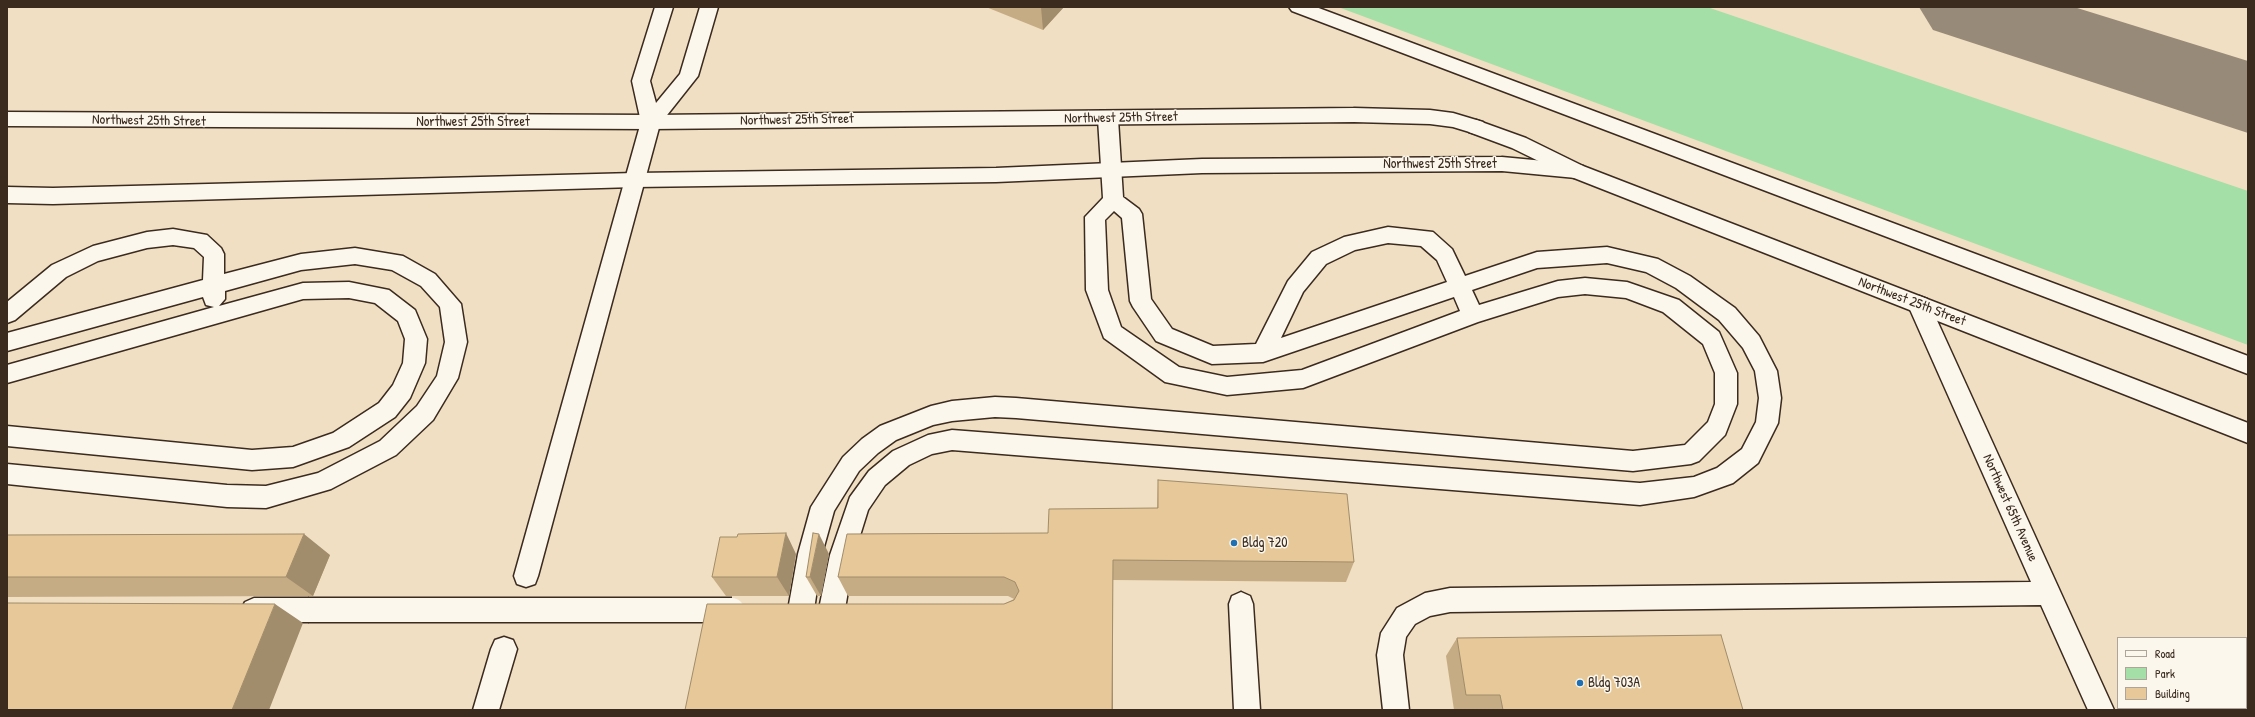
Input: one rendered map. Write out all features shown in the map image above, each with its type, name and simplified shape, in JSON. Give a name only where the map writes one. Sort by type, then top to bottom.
[{"type":"street","points":[[651,122],[641,81],[664,7]]},
{"type":"street","points":[[526,576],[598,320],[651,122],[689,76],[709,7]]},
{"type":"street","points":[[1298,7],[2248,365]]},
{"type":"street","name":"Northwest 25th Street","points":[[7,119],[324,122],[651,122],[922,118],[1108,119],[1410,116],[1453,120],[1519,143],[1576,171],[2248,433]]},
{"type":"street","points":[[1108,119],[1113,200]]},
{"type":"street","name":"Northwest 25th Street","points":[[7,195],[53,196],[635,180],[996,175],[1202,166],[1502,164],[1576,171]]},
{"type":"street","points":[[1113,200],[1132,214],[1141,301],[1164,335],[1212,355],[1263,353],[1537,260],[1607,255],[1652,265],[1683,282],[1727,314],[1751,342],[1766,371],[1770,398],[1767,423],[1750,456],[1725,476],[1694,487],[1640,494],[952,440],[928,445],[901,458],[877,478],[858,505],[842,555],[843,609],[790,609],[810,554],[822,507],[851,464],[870,446],[888,433],[909,423],[931,416],[972,408],[1024,408],[1633,461],[1690,454],[1717,428],[1726,404],[1726,373],[1711,338],[1671,306],[1627,290],[1585,286],[1558,289],[1473,315],[1303,379],[1227,386],[1174,375],[1112,332],[1097,290],[1094,217],[1113,200]]},
{"type":"street","points":[[1263,353],[1295,287],[1319,258],[1350,243],[1388,235],[1426,238],[1446,255],[1473,315]]},
{"type":"street","points":[[7,314],[59,271],[92,254],[147,240],[173,237],[200,241],[214,254],[214,316]]},
{"type":"street","points":[[7,342],[301,262],[355,256],[396,262],[428,280],[450,304],[456,342],[447,378],[425,413],[388,448],[323,482],[266,497],[227,496],[7,474]]},
{"type":"street","points":[[7,374],[303,292],[349,290],[381,296],[407,316],[416,339],[414,363],[402,391],[387,410],[341,440],[293,457],[252,460],[7,436]]},
{"type":"street","name":"Northwest 65th Avenue","points":[[1919,305],[2102,710]]},
{"type":"street","points":[[1396,710],[1390,655],[1394,633],[1406,616],[1425,605],[1450,600],[2048,593]]},
{"type":"street","points":[[1241,604],[1247,710]]},
{"type":"street","points":[[229,610],[742,610]]},
{"type":"street","points":[[486,710],[504,649]]},
{"type":"shaded area","points":[[7,7],[2248,7],[2248,710],[7,710]]},
{"type":"green space","points":[[1338,7],[1707,7],[2248,191],[2248,345]]},
{"type":"building","points":[[1158,480],[1347,494],[1354,562],[1113,560],[1112,710],[685,710],[707,604],[1004,604],[1014,600],[1019,591],[1015,582],[1004,577],[838,577],[847,534],[1048,533],[1049,509],[1158,508]]},
{"type":"building","points":[[786,533],[777,577],[712,577],[720,537],[737,537],[738,534]]},
{"type":"building","points":[[813,533],[819,534],[810,577],[806,577]]},
{"type":"building","points":[[304,534],[286,577],[7,577],[7,535]]},
{"type":"building","points":[[7,603],[275,604],[232,710],[7,710]]},
{"type":"building","name":"Bldg 703A","points":[[1721,635],[1743,710],[1503,710],[1500,695],[1466,695],[1457,638]]},
{"type":"taxiway","points":[[1967,7],[2248,97]]},
{"type":"place","name":"Bldg 720","points":[[1234,543]]},
{"type":"place","name":"Bldg 703A","points":[[1580,683]]}]
